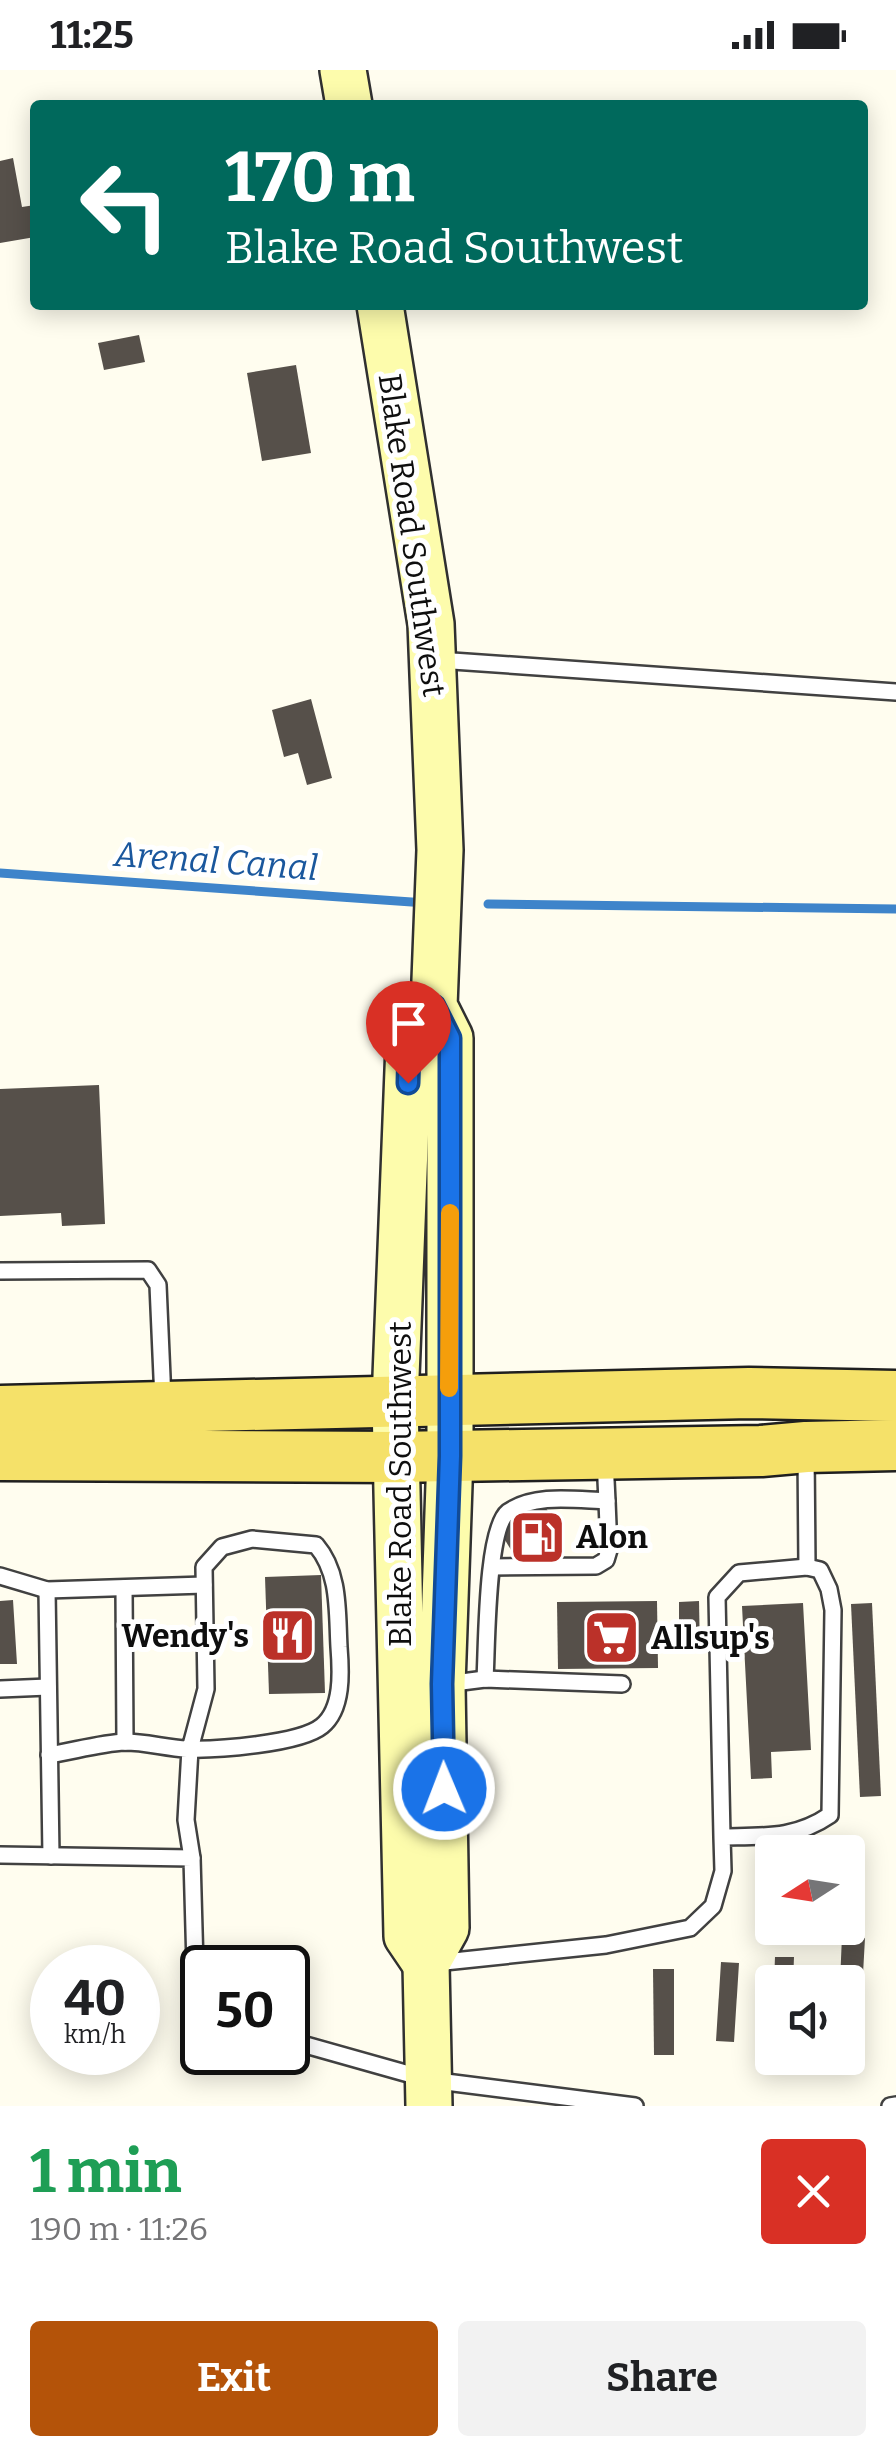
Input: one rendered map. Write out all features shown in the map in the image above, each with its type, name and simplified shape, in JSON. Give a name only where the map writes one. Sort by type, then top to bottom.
[{"type":"main road","points":[[0,1411],[749,1393],[896,1396]]},
{"type":"main road","points":[[0,1454],[396,1457],[896,1445]]},
{"type":"street","points":[[343,70],[347,100]]},
{"type":"street","name":"Blake Road Southwest","points":[[381,310],[434,659],[440,850],[434,1006],[450,1038],[450,1456],[464,1682],[446,1928],[426,1964],[429,2093]]},
{"type":"street","name":"Blake Road Southwest","points":[[426,1964],[407,1936],[395,1402],[409,1045],[434,1006]]},
{"type":"lane","points":[[434,659],[896,692]]},
{"type":"lane","points":[[0,1270],[148,1270],[158,1285],[163,1408]]},
{"type":"lane","points":[[806,1447],[806,1567]]},
{"type":"lane","points":[[492,1568],[596,1566],[606,1560],[609,1550],[605,1452]]},
{"type":"lane","points":[[607,1501],[550,1499],[511,1510],[498,1522],[492,1568],[464,1682],[622,1684]]},
{"type":"lane","points":[[50,1755],[124,1742],[190,1749],[303,1737],[323,1725],[334,1710],[341,1669],[335,1583],[328,1559],[316,1545],[252,1539],[222,1547],[204,1567],[206,1688],[190,1749],[186,1820],[192,1858],[194,1945]]},
{"type":"lane","points":[[426,1964],[606,1945],[690,1928],[713,1906],[723,1871],[722,1837],[717,1598],[739,1573],[806,1567],[820,1570],[829,1589],[832,1610],[830,1815],[808,1830],[776,1836],[722,1837]]},
{"type":"lane","points":[[0,1576],[48,1590],[204,1585]]},
{"type":"lane","points":[[124,1588],[124,1742]]},
{"type":"lane","points":[[48,1590],[51,1856]]},
{"type":"lane","points":[[0,1689],[48,1688]]},
{"type":"lane","points":[[0,1855],[192,1858]]},
{"type":"lane","points":[[310,2048],[429,2093],[635,2106]]},
{"type":"building","points":[[13,158],[22,207],[30,206],[30,238],[0,243],[0,161]]},
{"type":"building","points":[[139,335],[145,362],[104,370],[98,343]]},
{"type":"building","points":[[296,365],[311,453],[262,461],[247,373]]},
{"type":"building","points":[[311,699],[332,778],[307,785],[298,753],[284,757],[272,710]]},
{"type":"building","points":[[99,1085],[105,1224],[62,1226],[61,1213],[0,1216],[0,1089]]},
{"type":"building","points":[[541,1500],[560,1531],[516,1558],[497,1527]]},
{"type":"building","points":[[321,1575],[325,1693],[269,1694],[265,1577]]},
{"type":"building","points":[[13,1600],[17,1664],[0,1664],[0,1601]]},
{"type":"building","points":[[657,1601],[658,1668],[558,1669],[557,1602]]},
{"type":"building","points":[[699,1601],[700,1653],[679,1653],[679,1602]]},
{"type":"building","points":[[803,1603],[811,1750],[771,1752],[772,1778],[751,1779],[742,1606]]},
{"type":"building","points":[[872,1603],[881,1796],[860,1797],[851,1604]]},
{"type":"building","points":[[842,1945],[865,1945],[864,1965],[841,1965]]},
{"type":"building","points":[[775,1957],[794,1957],[794,1965],[775,1965]]},
{"type":"building","points":[[721,1962],[739,1963],[734,2042],[716,2041]]},
{"type":"building","points":[[653,1969],[674,1969],[674,2055],[654,2055]]},
{"type":"waterway","name":"Arenal Canal","points":[[0,873],[426,903]]},
{"type":"waterway","name":"Arenal Canal","points":[[488,904],[896,909]]},
{"type":"slow traffic","points":[[449,1388],[450,1213]]},
{"type":"place","name":"Alon","points":[[537,1537]]},
{"type":"place","name":"Wendy's","points":[[288,1636]]},
{"type":"place","name":"Allsup's","points":[[612,1638]]},
{"type":"route","points":[[408,1083],[409,1045],[434,1006],[450,1038],[450,1456],[442,1684],[444,1789]]}]
